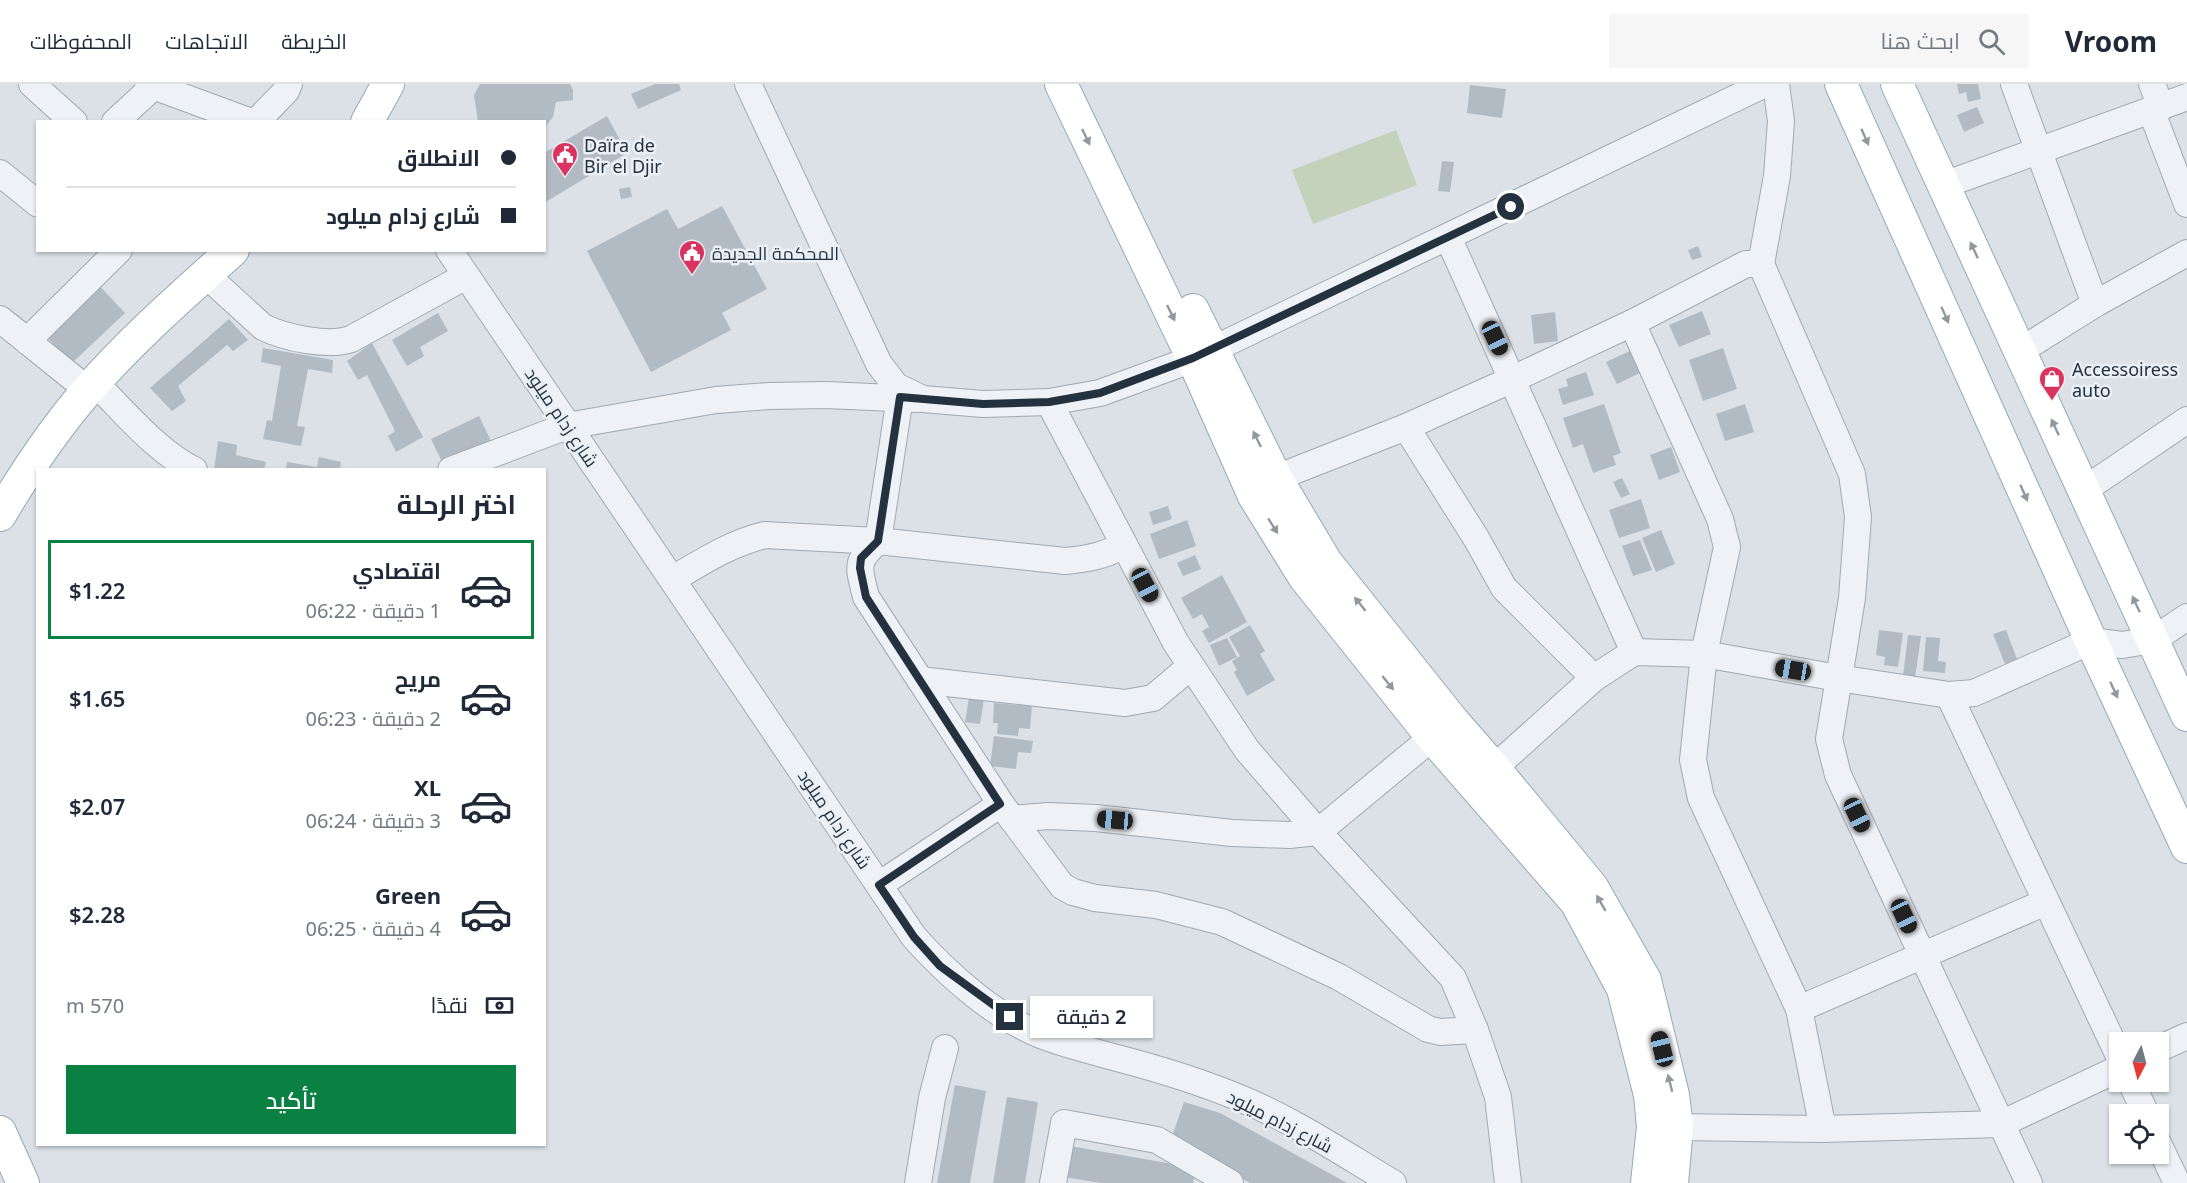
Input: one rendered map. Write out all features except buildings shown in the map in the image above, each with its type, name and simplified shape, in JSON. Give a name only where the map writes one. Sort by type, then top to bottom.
[{"type":"main road","points":[[368,120],[388,84]]},
{"type":"main road","points":[[1061,84],[1202,353]]},
{"type":"main road","points":[[1085,84],[1202,353],[1305,578],[1442,729],[1576,902],[1623,989],[1650,1095],[1653,1127],[1647,1183]]},
{"type":"main road","points":[[1841,84],[2091,641],[2187,847]]},
{"type":"main road","points":[[1897,84],[2187,715]]},
{"type":"main road","points":[[0,515],[24,475],[57,428],[91,386],[131,344],[231,252]]},
{"type":"main road","points":[[1442,729],[1494,768],[1592,887],[1645,980],[1673,1095],[1677,1127],[1672,1183]]},
{"type":"main road","points":[[3,1151],[23,1183]]},
{"type":"street","points":[[32,84],[72,120]]},
{"type":"street","points":[[258,120],[286,91],[289,84]]},
{"type":"street","points":[[748,84],[879,364],[896,386],[911,398]]},
{"type":"street","points":[[457,468],[525,444],[567,426],[716,400],[769,396],[911,398],[983,404],[1049,402],[1100,393],[1202,353],[1765,84]]},
{"type":"street","points":[[1776,84],[1781,121],[1777,176],[1761,264],[1852,474],[1858,516],[1852,598],[1829,739],[1838,775],[2029,1183]]},
{"type":"street","points":[[2014,84],[2095,304]]},
{"type":"street","points":[[117,120],[151,85],[246,120]]},
{"type":"street","points":[[1944,186],[2038,150],[2155,100],[2187,97]]},
{"type":"street","points":[[2155,100],[2187,204]]},
{"type":"street","points":[[0,173],[35,199]]},
{"type":"street","points":[[1448,237],[1634,652]]},
{"type":"street","name":"شارع زدام ميلود","points":[[450,252],[914,937],[940,966],[987,1002],[1024,1026],[1064,1044],[1170,1074],[1243,1099],[1393,1183]]},
{"type":"street","points":[[2020,351],[2095,304],[2187,253]]},
{"type":"street","points":[[27,341],[105,255]]},
{"type":"street","points":[[1265,487],[1513,379],[1632,323],[1746,264],[1761,264]]},
{"type":"street","points":[[206,274],[263,327],[291,336],[333,343],[351,339],[466,276]]},
{"type":"street","points":[[0,319],[91,386],[180,463],[190,468]]},
{"type":"street","points":[[1632,323],[1720,519],[1727,547],[1704,654],[1692,760],[1701,798],[1798,1009],[1823,1129]]},
{"type":"street","points":[[911,398],[878,541],[861,558],[860,568],[866,597],[1006,812],[1062,886],[1073,892],[1095,898],[1156,905],[1221,922],[1339,977],[1428,1029],[1440,1032],[1475,1030]]},
{"type":"street","points":[[1049,402],[1176,643],[1247,750],[1318,832],[1453,978],[1475,1030],[1498,1097],[1508,1183]]},
{"type":"street","points":[[2084,490],[2187,420]]},
{"type":"street","points":[[1406,427],[1476,538],[1504,588],[1594,678]]},
{"type":"street","points":[[672,579],[748,539],[765,535],[878,541],[1065,561],[1090,559],[1107,554],[1124,545]]},
{"type":"street","points":[[1494,768],[1594,678],[1634,652],[1704,654],[1949,695],[1974,693],[2091,641],[2122,645],[2153,640],[2187,617]]},
{"type":"street","points":[[920,680],[1125,703],[1153,698],[1191,666]]},
{"type":"street","points":[[1949,695],[2109,1035]]},
{"type":"street","points":[[879,885],[1006,812],[1142,822],[1232,833],[1290,835],[1318,832],[1442,729]]},
{"type":"street","points":[[1798,1009],[2046,902]]},
{"type":"street","points":[[2169,1044],[2187,1036]]},
{"type":"street","points":[[918,1183],[932,1098],[945,1048]]},
{"type":"street","points":[[1677,1127],[1823,1129],[2001,1124],[2109,1073]]},
{"type":"street","points":[[1053,1183],[1064,1123],[1157,1140],[1230,1183]]},
{"type":"street","points":[[2168,1164],[2177,1183]]},
{"type":"green space","points":[[1396,130],[1417,185],[1313,224],[1292,170]]},
{"type":"place","name":"Daïra de Bir el Djir","points":[[565,178]]},
{"type":"place","name":"المحكمة الجديدة","points":[[692,276]]},
{"type":"place","name":"Accessoiress auto","points":[[2052,402]]},
{"type":"route","points":[[1010,1017],[978,996],[940,966],[914,937],[879,885],[1000,804],[866,597],[860,568],[861,558],[878,541],[900,397],[983,404],[1049,402],[1100,393],[1193,358],[1511,207]]}]
